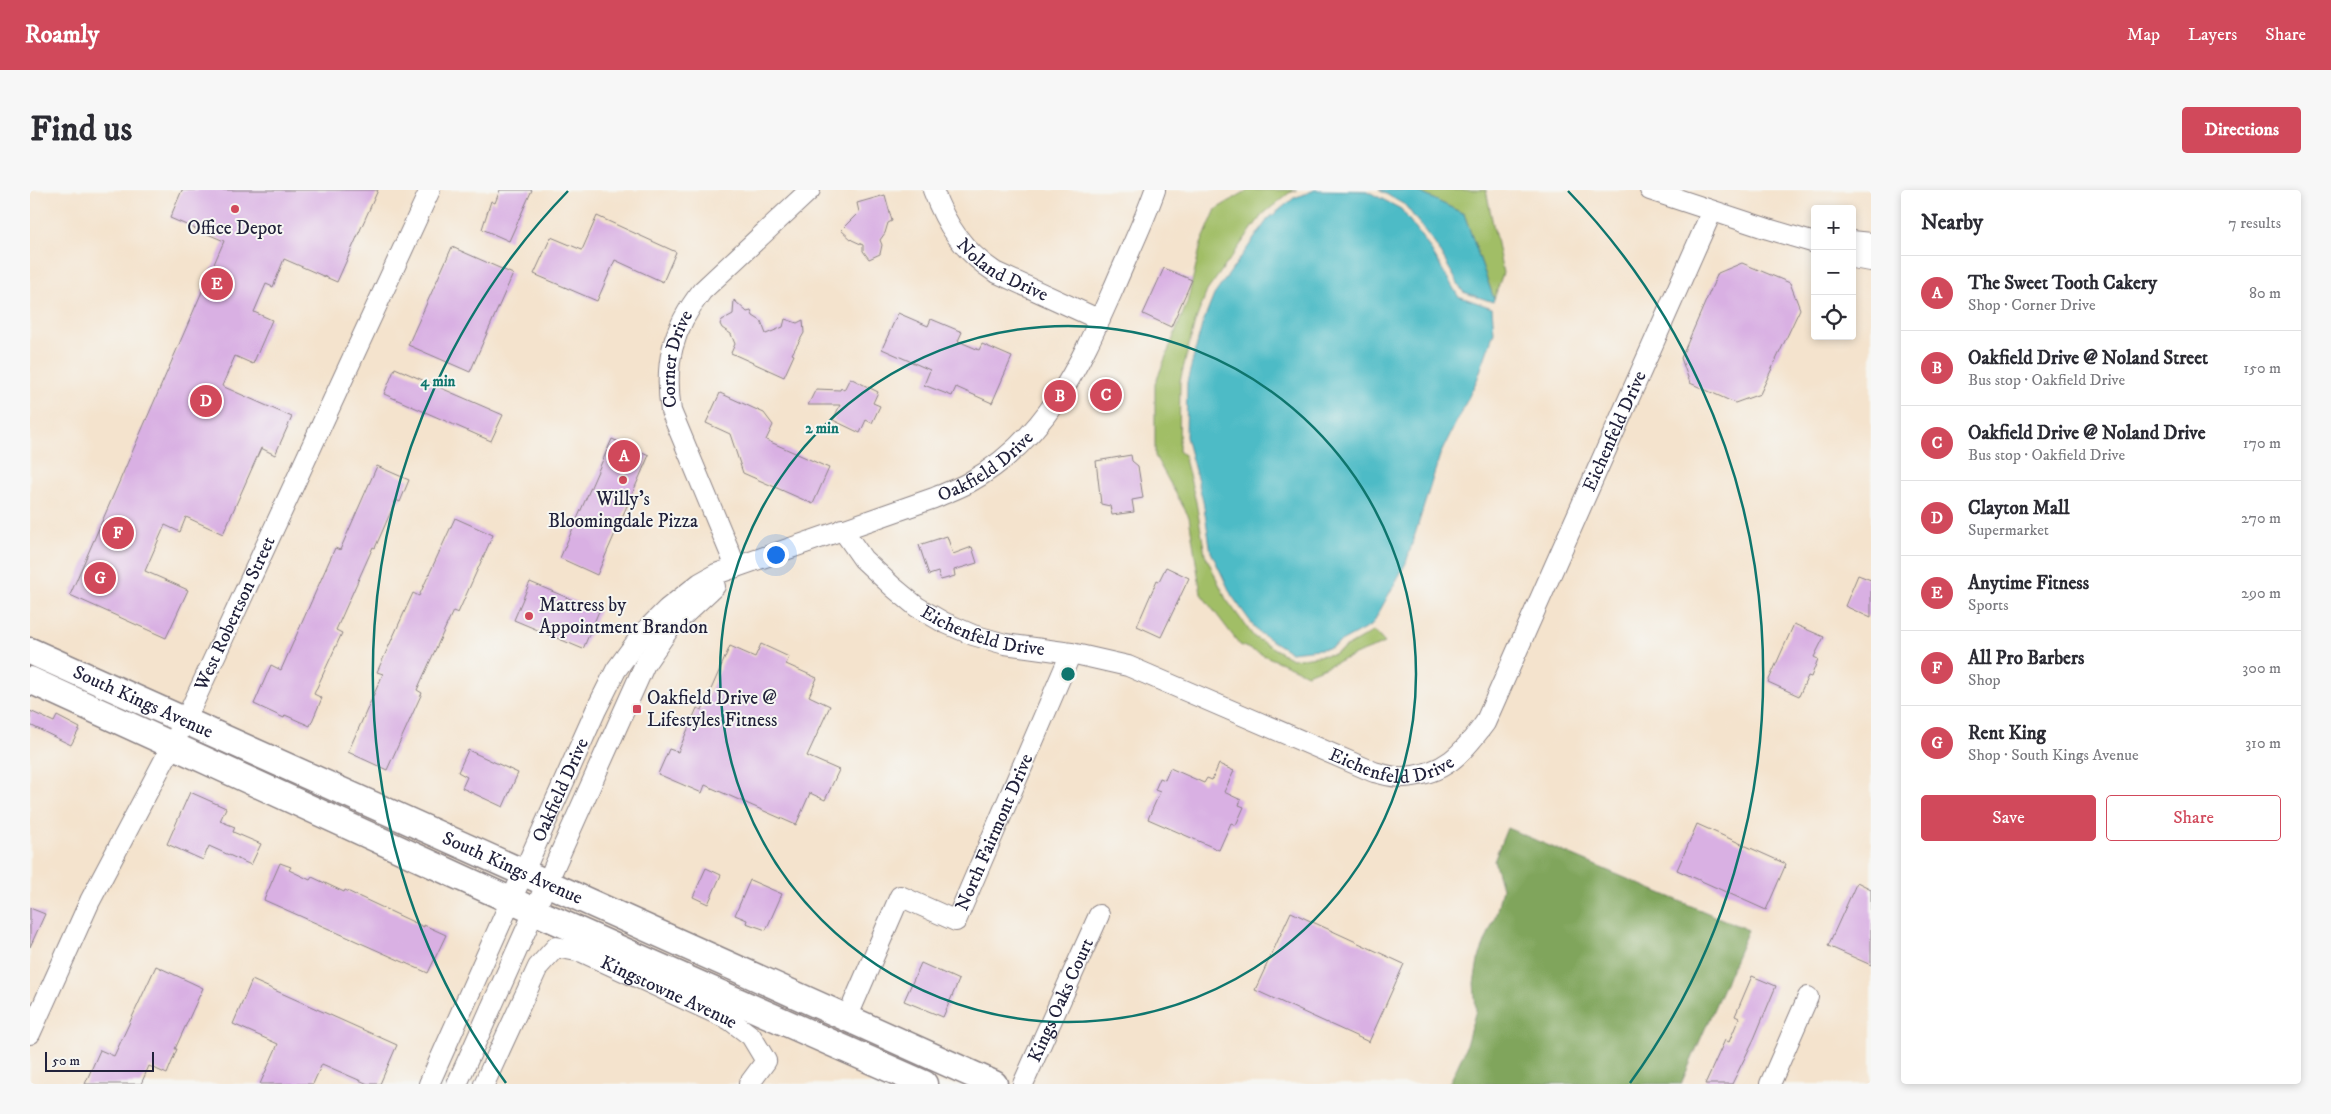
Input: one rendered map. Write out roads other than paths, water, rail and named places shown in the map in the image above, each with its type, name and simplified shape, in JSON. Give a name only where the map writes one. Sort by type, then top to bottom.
[{"type":"main road","name":"South Kings Avenue","points":[[30,651],[812,1004],[994,1084]]},
{"type":"main road","name":"South Kings Avenue","points":[[30,680],[534,911],[924,1084]]},
{"type":"main road","points":[[630,953],[728,984],[781,1008],[797,1010],[812,1004]]},
{"type":"street","name":"West Robertson Street","points":[[30,1034],[90,901],[185,721],[430,190]]},
{"type":"street","name":"Corner Drive","points":[[736,567],[671,411],[667,385],[668,362],[681,323],[690,306],[702,291],[810,190]]},
{"type":"street","name":"Noland Drive","points":[[933,190],[955,237],[979,262],[995,272],[1100,320]]},
{"type":"street","name":"Oakfield Drive","points":[[429,1084],[596,710],[624,658],[643,633],[679,598],[708,579],[842,529],[934,498],[968,483],[1006,456],[1041,423],[1059,399],[1100,320],[1155,190]]},
{"type":"street","points":[[1650,190],[1811,241]]},
{"type":"street","name":"Eichenfeld Drive","points":[[842,529],[863,559],[892,587],[917,607],[943,622],[973,635],[1005,644],[1071,653],[1128,666],[1374,772],[1403,778],[1434,772],[1463,752],[1485,723],[1712,211]]},
{"type":"street","points":[[1856,241],[1871,243]]},
{"type":"street","points":[[1856,258],[1871,260]]},
{"type":"street","name":"Oakfield Drive","points":[[457,1084],[649,656],[669,629],[736,567]]},
{"type":"street","name":"North Fairmont Drive","points":[[847,1018],[900,896],[956,920],[1071,653]]},
{"type":"street","name":"Kings Oaks Court","points":[[1022,1084],[1099,915]]},
{"type":"street","name":"Kingstowne Avenue","points":[[484,1084],[538,967],[556,947],[582,952],[730,1020],[751,1036],[766,1061],[749,1084]]},
{"type":"street","points":[[1770,1084],[1808,997]]},
{"type":"water","points":[[1315,190],[1367,191],[1401,209],[1429,247],[1458,296],[1492,308],[1494,332],[1477,380],[1440,455],[1406,563],[1372,625],[1330,648],[1290,652],[1258,632],[1232,596],[1211,552],[1203,501],[1186,437],[1187,382],[1202,325],[1214,295],[1268,219],[1294,198]]},
{"type":"water","points":[[1379,190],[1415,190],[1464,214],[1494,299],[1493,302],[1463,292],[1435,244],[1405,205]]},
{"type":"place","name":"Office Depot","points":[[235,209]]},
{"type":"place","name":"Anytime Fitness","points":[[217,284]]},
{"type":"place","name":"Oakfield Drive @ Noland Drive","points":[[1106,395]]},
{"type":"place","name":"Oakfield Drive @ Noland Street","points":[[1060,396]]},
{"type":"place","name":"Clayton Mall","points":[[206,401]]},
{"type":"place","name":"The Sweet Tooth Cakery","points":[[624,456]]},
{"type":"place","name":"Willy's Bloomingdale Pizza","points":[[623,480]]},
{"type":"place","name":"All Pro Barbers","points":[[118,533]]},
{"type":"place","name":"Rent King","points":[[100,578]]},
{"type":"place","name":"Mattress by Appointment Brandon","points":[[529,616]]},
{"type":"place","name":"Oakfield Drive @ Lifestyles Fitness","points":[[637,709]]}]
